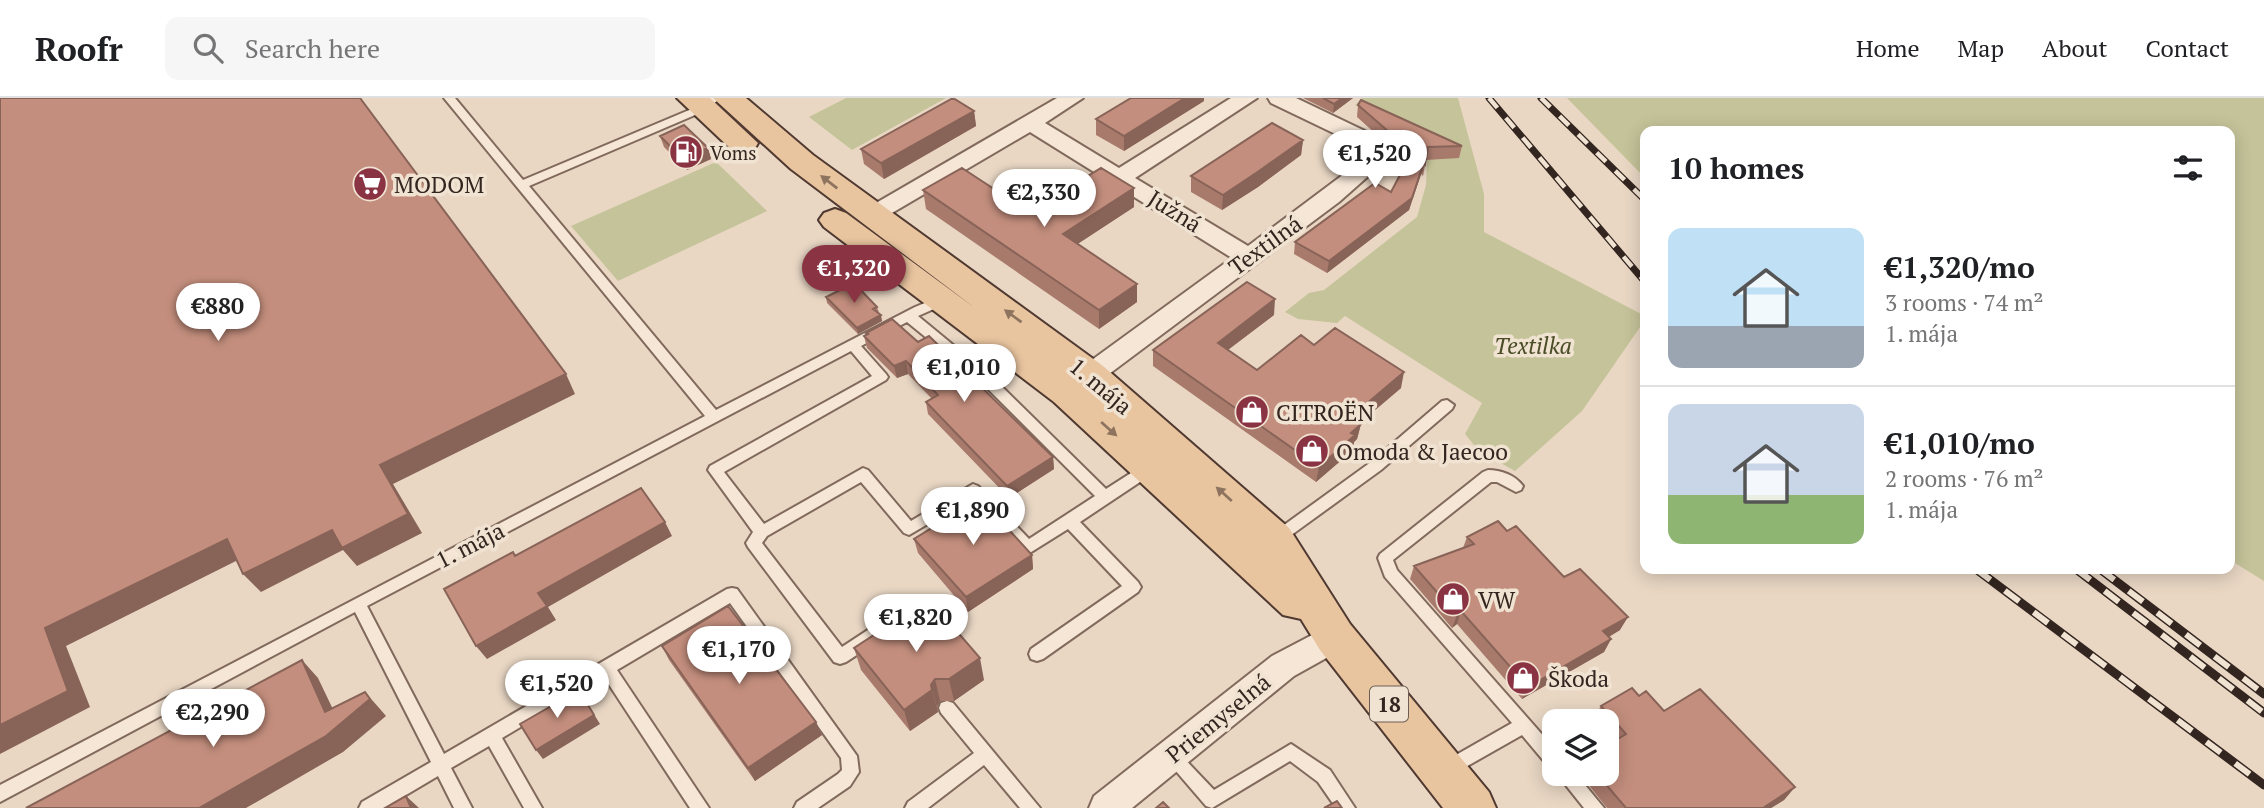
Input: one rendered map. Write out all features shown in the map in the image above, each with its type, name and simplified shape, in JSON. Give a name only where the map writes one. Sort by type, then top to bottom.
[{"type":"main road","name":"1. mája","points":[[709,100],[802,162],[872,215],[1275,540],[1335,637],[1472,808]]},
{"type":"main road","name":"1. mája","points":[[709,100],[796,188],[941,301],[1078,383],[1152,467],[1335,637]]},
{"type":"street","points":[[872,215],[1072,98]]},
{"type":"street","points":[[1120,177],[1247,98]]},
{"type":"street","name":"Textilná","points":[[1078,383],[1363,171],[1366,153],[1357,136],[1293,100]]},
{"type":"street","name":"Južná","points":[[1030,123],[1248,257]]},
{"type":"street","name":"Priemyselná","points":[[1106,808],[1283,666],[1335,637]]},
{"type":"lane","points":[[449,98],[715,418]]},
{"type":"lane","points":[[522,185],[709,100]]},
{"type":"lane","name":"1. mája","points":[[0,794],[358,603],[941,301]]},
{"type":"lane","points":[[909,316],[987,380],[1106,498]]},
{"type":"lane","points":[[762,532],[715,470],[881,377],[852,345]]},
{"type":"lane","points":[[1235,542],[1275,540],[1377,466],[1447,405]]},
{"type":"lane","points":[[898,619],[840,657],[753,543],[762,532],[863,474],[909,529],[973,490],[1028,548],[1152,467]]},
{"type":"lane","points":[[1516,486],[1499,476],[1488,475],[1385,558],[1390,573],[1542,746]]},
{"type":"lane","points":[[1037,654],[1133,587],[1070,521]]},
{"type":"lane","points":[[368,808],[732,594],[849,756],[851,772],[844,780],[803,808]]},
{"type":"lane","points":[[358,603],[463,808]]},
{"type":"lane","points":[[607,668],[700,808]]},
{"type":"lane","points":[[947,708],[1031,808]]},
{"type":"lane","points":[[1443,771],[1524,724]]},
{"type":"lane","points":[[492,735],[533,808]]},
{"type":"lane","points":[[1171,755],[1212,800],[1291,752],[1324,776],[1346,808]]},
{"type":"lane","points":[[914,808],[986,754]]},
{"type":"lane","points":[[1576,786],[1595,808]]},
{"type":"green space","points":[[846,98],[946,98],[852,150],[809,117]]},
{"type":"green space","name":"Textilka","points":[[1362,98],[1458,98],[1484,194],[1484,232],[1640,313],[1640,327],[1582,411],[1515,471],[1479,451],[1465,434],[1482,403],[1345,316],[1337,323],[1298,319],[1285,312],[1309,293],[1324,290],[1417,217],[1426,185],[1427,157],[1391,123],[1355,105]]},
{"type":"green space","points":[[1567,98],[2264,98],[2264,581],[2235,563],[2235,126],[1640,126],[1640,173]]},
{"type":"green space","points":[[716,162],[767,211],[618,281],[571,226]]},
{"type":"building","points":[[0,98],[360,98],[566,374],[380,465],[408,514],[342,548],[332,530],[243,574],[227,539],[45,628],[68,691],[0,725]]},
{"type":"building","points":[[953,98],[974,111],[881,163],[861,149]]},
{"type":"building","points":[[1131,98],[1185,98],[1124,136],[1096,119]]},
{"type":"building","points":[[1323,98],[1342,98],[1334,104]]},
{"type":"building","points":[[1361,100],[1462,146],[1428,147],[1425,164],[1424,162],[1412,198],[1329,261],[1295,242],[1375,183],[1391,192],[1412,152],[1358,105]]},
{"type":"building","points":[[1272,123],[1303,140],[1223,195],[1191,176]]},
{"type":"building","points":[[684,125],[708,148],[683,159],[660,136]]},
{"type":"building","points":[[962,168],[1029,212],[1101,168],[1134,188],[1063,234],[1137,284],[1099,310],[923,190]]},
{"type":"building","points":[[1247,282],[1275,299],[1218,343],[1257,370],[1301,335],[1314,345],[1335,328],[1404,372],[1351,417],[1361,424],[1351,433],[1355,435],[1319,467],[1153,350]]},
{"type":"building","points":[[854,283],[877,307],[873,309],[881,315],[857,328],[826,297]]},
{"type":"building","points":[[892,319],[918,342],[929,336],[1053,457],[1007,486],[926,402],[938,395],[906,361],[894,366],[864,336]]},
{"type":"building","points":[[641,488],[665,522],[538,593],[547,606],[476,646],[444,589],[513,552],[515,556]]},
{"type":"building","points":[[980,498],[1032,555],[966,597],[914,539]]},
{"type":"building","points":[[1498,521],[1507,531],[1516,526],[1564,577],[1580,569],[1628,617],[1603,631],[1611,639],[1528,687],[1461,611],[1457,615],[1414,566],[1474,544],[1467,537]]},
{"type":"building","points":[[929,599],[980,658],[949,679],[935,679],[931,685],[932,690],[904,710],[854,648]]},
{"type":"building","points":[[728,606],[816,722],[748,768],[662,646]]},
{"type":"building","points":[[302,660],[325,712],[365,692],[370,699],[326,736],[199,808],[26,808]]},
{"type":"building","points":[[1632,688],[1639,696],[1646,691],[1664,711],[1700,689],[1795,787],[1763,808],[1626,808],[1607,786],[1619,786],[1619,738],[1626,734],[1619,726],[1619,709],[1604,709],[1601,706]]},
{"type":"building","points":[[579,690],[594,715],[536,750],[520,724]]},
{"type":"building","points":[[406,796],[411,808],[385,808]]},
{"type":"building","points":[[1337,801],[1342,808],[1324,808]]},
{"type":"building","points":[[1163,802],[1169,808],[1156,808]]},
{"type":"railway","points":[[1489,98],[1640,276]]},
{"type":"railway","points":[[1541,98],[1640,195]]},
{"type":"railway","points":[[1983,574],[2264,785]]},
{"type":"railway","points":[[2083,574],[2264,713]]},
{"type":"railway","points":[[2107,574],[2264,694]]},
{"type":"place","name":"Voms","points":[[686,152]]},
{"type":"place","name":"MODOM","points":[[370,184]]},
{"type":"place","name":"CITROËN","points":[[1252,412]]},
{"type":"place","name":"Omoda & Jaecoo","points":[[1312,451]]},
{"type":"place","name":"VW","points":[[1453,599]]},
{"type":"place","name":"Škoda","points":[[1523,678]]}]
